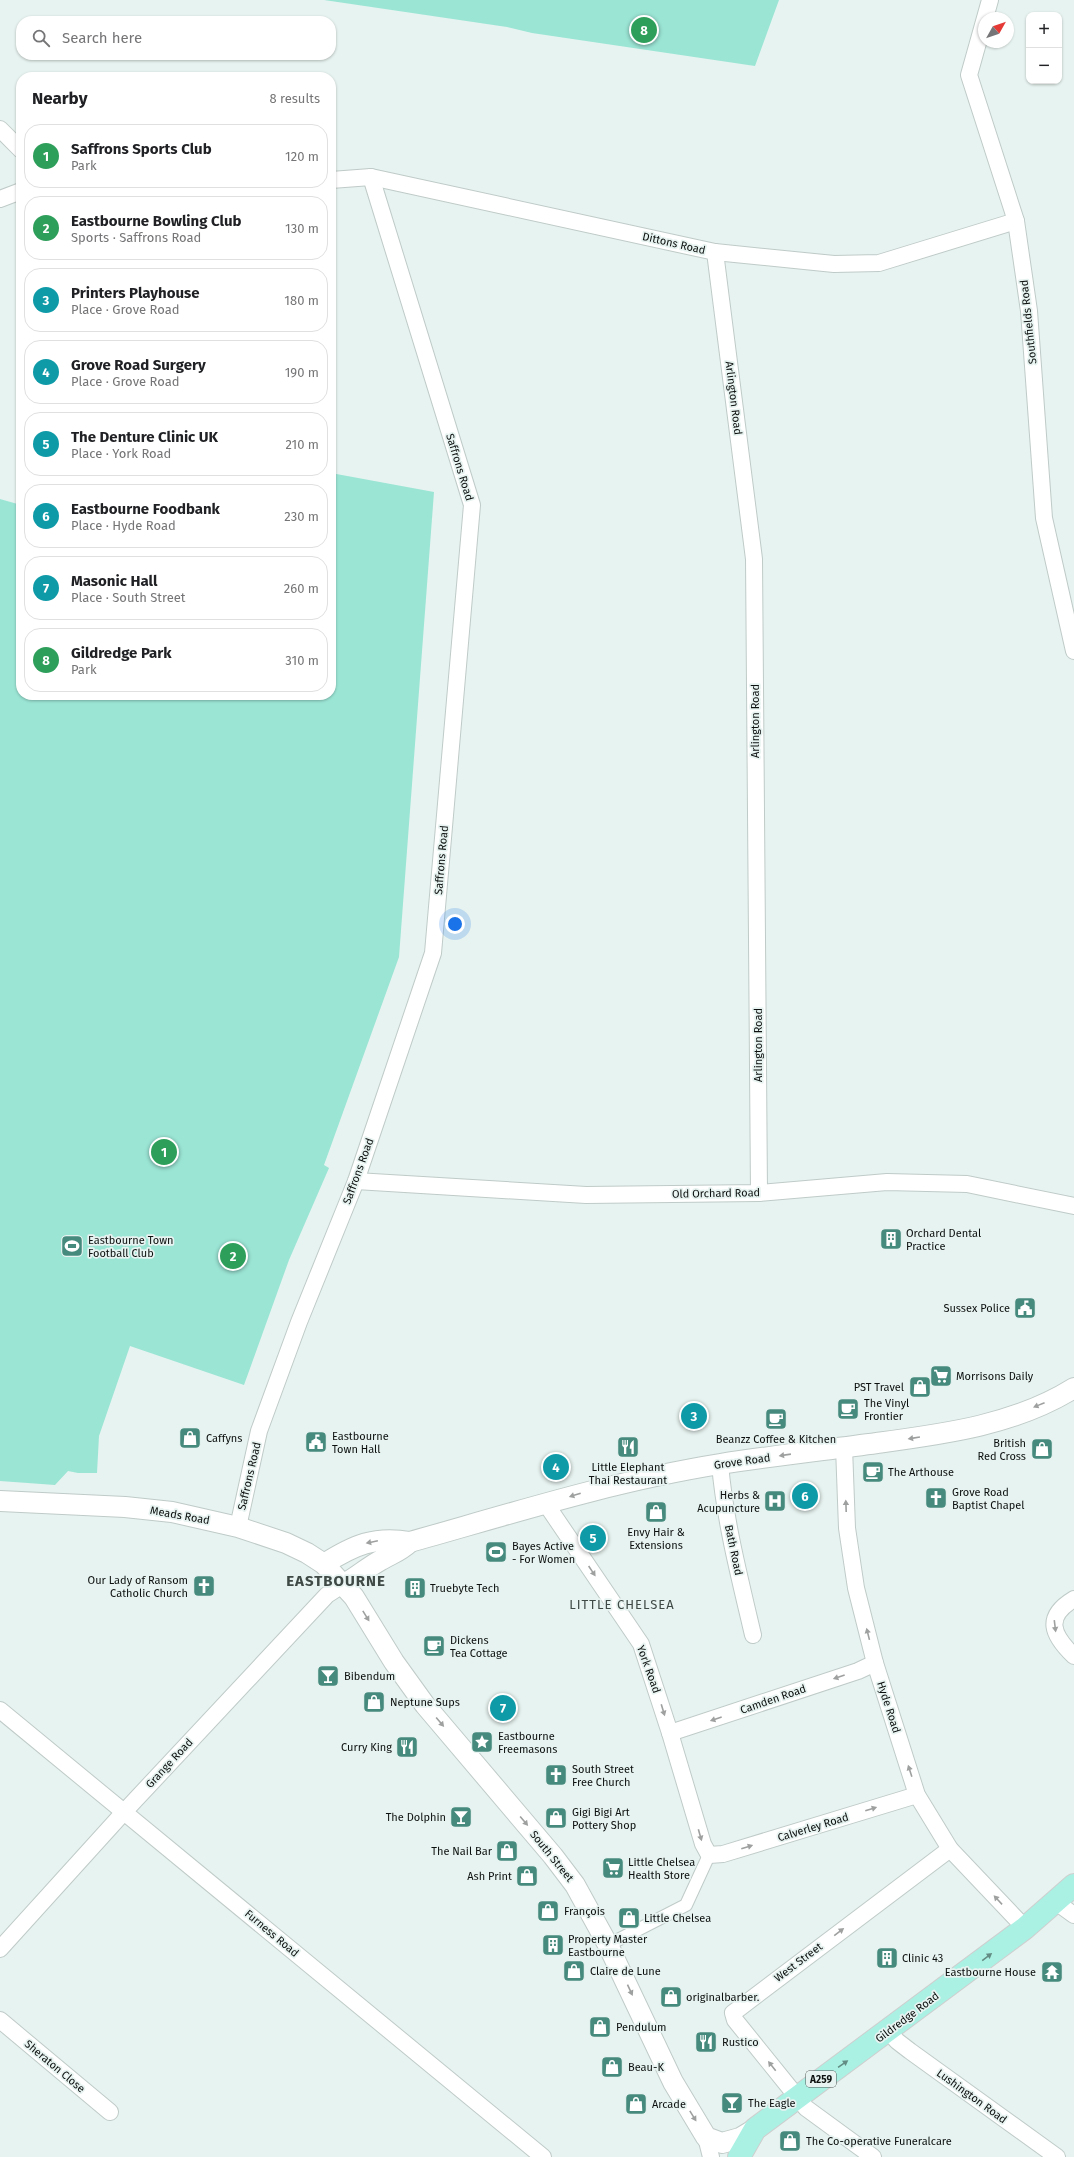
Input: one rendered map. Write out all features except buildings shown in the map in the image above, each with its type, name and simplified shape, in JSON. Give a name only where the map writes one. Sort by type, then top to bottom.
[{"type":"main road","name":"Gildredge Road","points":[[739,2157],[755,2129],[796,2097],[889,2032],[1025,1928],[1074,1885]]},
{"type":"street","name":"Southfields Road","points":[[990,0],[969,75],[1016,221],[1029,312],[1044,518],[1074,651]]},
{"type":"street","points":[[0,129],[16,145]]},
{"type":"street","name":"Dittons Road","points":[[336,180],[371,177],[715,252],[834,264],[879,263],[1016,221]]},
{"type":"street","name":"Saffrons Road","points":[[238,1527],[259,1431],[299,1322],[356,1181],[433,953],[472,505],[371,177]]},
{"type":"street","points":[[0,199],[16,193]]},
{"type":"street","name":"Arlington Road","points":[[715,252],[754,559],[759,1193]]},
{"type":"street","name":"Old Orchard Road","points":[[356,1181],[586,1195],[759,1193],[887,1182],[967,1184],[1074,1206]]},
{"type":"street","name":"Grove Road","points":[[324,1564],[353,1547],[371,1542],[391,1539],[410,1542],[616,1484],[720,1464],[977,1427],[997,1422],[1059,1397],[1074,1388]]},
{"type":"street","name":"Hyde Road","points":[[844,1447],[847,1528],[856,1588],[875,1663],[917,1795],[950,1849],[1025,1928]]},
{"type":"street","name":"Bath Road","points":[[720,1464],[722,1488],[735,1558],[753,1635]]},
{"type":"street","name":"Meads Road","points":[[0,1501],[137,1508],[172,1512],[238,1527],[286,1543],[307,1553],[324,1564],[344,1584]]},
{"type":"street","name":"York Road","points":[[546,1504],[641,1644],[670,1733],[703,1844],[709,1855]]},
{"type":"street","name":"Grove Road","points":[[344,1584],[357,1578],[381,1560],[397,1553],[410,1542]]},
{"type":"street","name":"Grange Road","points":[[0,1949],[124,1812],[327,1595],[344,1584]]},
{"type":"street","name":"South Street","points":[[344,1584],[394,1662],[426,1705],[553,1856],[575,1885],[608,1945],[673,2082],[706,2137],[711,2157]]},
{"type":"street","points":[[1074,1599],[1062,1606],[1055,1616],[1054,1625],[1059,1642],[1074,1656]]},
{"type":"street","name":"Camden Road","points":[[670,1733],[875,1663]]},
{"type":"street","name":"Furness Road","points":[[0,1710],[543,2157]]},
{"type":"street","name":"Calverley Road","points":[[709,1855],[723,1854],[917,1795]]},
{"type":"street","name":"West Street","points":[[796,2097],[735,2020],[733,2013],[950,1849]]},
{"type":"street","points":[[608,1945],[686,1905],[709,1855]]},
{"type":"street","points":[[1056,1902],[1074,1915]]},
{"type":"street","name":"Sheraton Close","points":[[0,2020],[110,2112]]},
{"type":"street","name":"Lushington Road","points":[[889,2032],[897,2041],[910,2051],[1057,2157]]},
{"type":"street","points":[[796,2097],[816,2117],[873,2157]]},
{"type":"street","name":"Gildredge Road","points":[[706,2137],[717,2142],[728,2143],[755,2129]]},
{"type":"green space","points":[[324,0],[779,0],[755,66]]},
{"type":"green space","points":[[336,474],[434,492],[399,957],[324,1165],[329,1168],[289,1260],[244,1385],[130,1346],[99,1436],[97,1473],[78,1473],[68,1471],[55,1485],[0,1481],[0,499],[16,504],[16,700],[336,700]]},
{"type":"place","name":"Gildredge Park","points":[[644,30]]},
{"type":"place","name":"Saffrons Sports Club","points":[[164,1152]]},
{"type":"place","name":"Orchard Dental Practice","points":[[891,1239]]},
{"type":"place","name":"Eastbourne Town Football Club","points":[[72,1246]]},
{"type":"place","name":"Eastbourne Bowling Club","points":[[233,1256]]},
{"type":"place","name":"Sussex Police","points":[[1025,1308]]},
{"type":"place","name":"Morrisons Daily","points":[[941,1376]]},
{"type":"place","name":"PST Travel","points":[[920,1387]]},
{"type":"place","name":"The Vinyl Frontier","points":[[848,1409]]},
{"type":"place","name":"Printers Playhouse","points":[[694,1416]]},
{"type":"place","name":"Beanzz Coffee & Kitchen","points":[[776,1419]]},
{"type":"place","name":"Caffyns","points":[[190,1438]]},
{"type":"place","name":"Eastbourne Town Hall","points":[[316,1442]]},
{"type":"place","name":"Little Elephant Thai Restaurant","points":[[628,1447]]},
{"type":"place","name":"British Red Cross","points":[[1042,1449]]},
{"type":"place","name":"Grove Road Surgery","points":[[556,1467]]},
{"type":"place","name":"The Arthouse","points":[[873,1472]]},
{"type":"place","name":"Eastbourne Foodbank","points":[[805,1496]]},
{"type":"place","name":"Grove Road Baptist Chapel","points":[[936,1498]]},
{"type":"place","name":"Herbs & Acupuncture","points":[[775,1501]]},
{"type":"place","name":"Envy Hair & Extensions","points":[[656,1512]]},
{"type":"place","name":"The Denture Clinic UK","points":[[593,1538]]},
{"type":"place","name":"Bayes Active - For Women","points":[[496,1552]]},
{"type":"place","name":"Our Lady of Ransom Catholic Church","points":[[204,1586]]},
{"type":"place","name":"Truebyte Tech","points":[[415,1588]]},
{"type":"place","name":"Dickens Tea Cottage","points":[[434,1646]]},
{"type":"place","name":"Bibendum","points":[[328,1676]]},
{"type":"place","name":"Neptune Sups","points":[[374,1702]]},
{"type":"place","name":"Masonic Hall","points":[[503,1708]]},
{"type":"place","name":"Eastbourne Freemasons","points":[[482,1742]]},
{"type":"place","name":"Curry King","points":[[407,1747]]},
{"type":"place","name":"South Street Free Church","points":[[556,1775]]},
{"type":"place","name":"The Dolphin","points":[[461,1817]]},
{"type":"place","name":"Gigi Bigi Art Pottery Shop","points":[[556,1818]]},
{"type":"place","name":"The Nail Bar","points":[[507,1851]]},
{"type":"place","name":"Little Chelsea Health Store","points":[[613,1868]]},
{"type":"place","name":"Ash Print","points":[[527,1876]]},
{"type":"place","name":"François","points":[[548,1911]]},
{"type":"place","name":"Little Chelsea","points":[[629,1918]]},
{"type":"place","name":"Property Master Eastbourne","points":[[553,1945]]},
{"type":"place","name":"Clinic 43","points":[[887,1958]]},
{"type":"place","name":"Claire de Lune","points":[[574,1971]]},
{"type":"place","name":"Eastbourne House","points":[[1052,1972]]},
{"type":"place","name":"originalbarber.","points":[[671,1997]]},
{"type":"place","name":"Pendulum","points":[[600,2027]]},
{"type":"place","name":"Rustico","points":[[706,2042]]},
{"type":"place","name":"Beau-K","points":[[612,2067]]},
{"type":"place","name":"The Eagle","points":[[732,2103]]},
{"type":"place","name":"Arcade","points":[[636,2104]]},
{"type":"place","name":"The Co-operative Funeralcare","points":[[790,2141]]},
{"type":"district","name":"EASTBOURNE","points":[[336,1581]]},
{"type":"district","name":"LITTLE CHELSEA","points":[[622,1604]]}]
